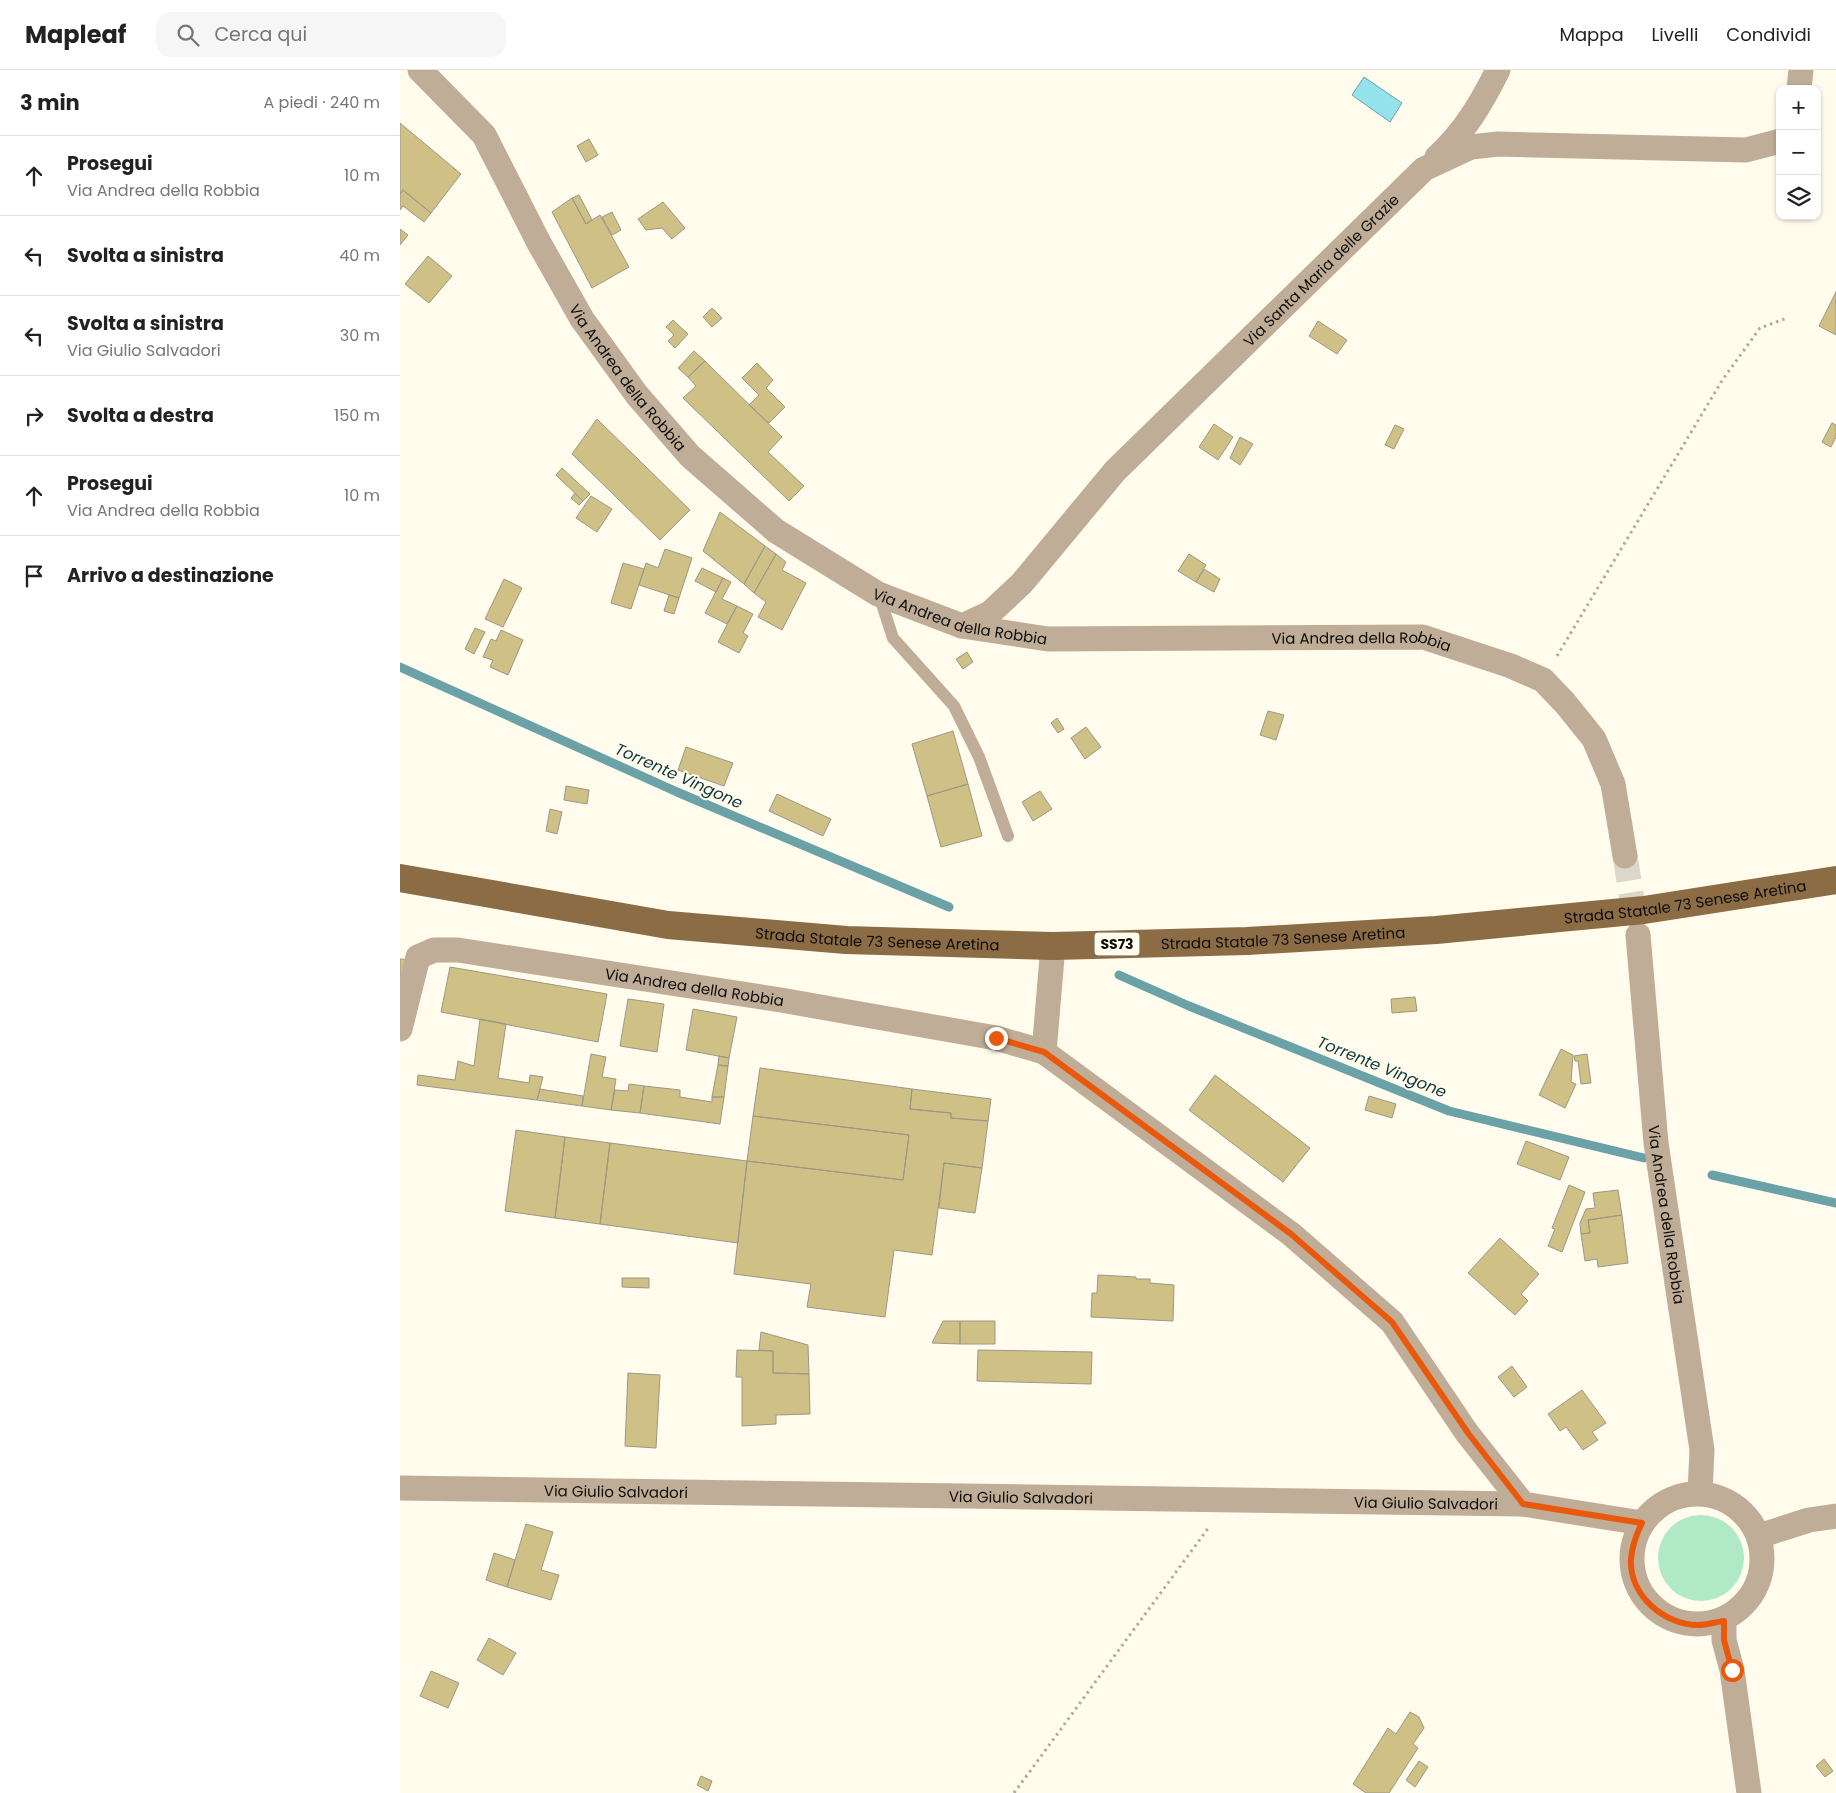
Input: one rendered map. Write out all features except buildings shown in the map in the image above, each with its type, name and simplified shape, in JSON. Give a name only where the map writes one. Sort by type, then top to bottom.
[{"type":"main road","name":"Strada Statale 73 Senese Aretina","points":[[400,878],[668,925],[846,940],[1053,946],[1247,941],[1436,930],[1644,910],[1836,880]]},
{"type":"street","name":"Via Andrea della Robbia","points":[[420,70],[484,135],[582,319],[649,408],[690,456],[776,531],[878,594],[962,626],[1048,639],[1423,637],[1511,666],[1543,680],[1565,703],[1594,739],[1612,784],[1625,856]]},
{"type":"street","points":[[1424,169],[1456,140],[1487,94],[1498,70]]},
{"type":"street","points":[[1799,85],[1801,70]]},
{"type":"street","name":"Via Santa Maria delle Grazie","points":[[962,626],[990,613],[1022,583],[1115,471],[1424,169],[1471,147],[1498,144],[1746,150],[1776,142]]},
{"type":"street","name":"Via Andrea della Robbia","points":[[1638,935],[1656,1143],[1702,1450],[1700,1493]]},
{"type":"street","points":[[1053,946],[1044,1052],[1291,1234],[1392,1322],[1468,1433],[1523,1504]]},
{"type":"street","name":"Via Andrea della Robbia","points":[[400,1029],[418,957],[434,950],[458,950],[800,1004],[996,1038],[1044,1052]]},
{"type":"street","name":"Via Giulio Salvadori","points":[[400,1488],[1523,1504],[1642,1523]]},
{"type":"street","points":[[1700,1493],[1718,1497],[1736,1506],[1750,1520],[1759,1536],[1763,1553],[1762,1571],[1756,1588],[1747,1602],[1724,1621],[1698,1625],[1677,1622],[1659,1614],[1645,1599],[1635,1581],[1631,1562],[1634,1542],[1642,1523],[1657,1507],[1677,1497],[1700,1493]]},
{"type":"street","points":[[1759,1536],[1809,1520],[1836,1516]]},
{"type":"street","points":[[1724,1621],[1724,1640],[1732,1670],[1747,1783],[1764,1793]]},
{"type":"lane","points":[[878,594],[892,638],[954,706],[979,758],[1008,836]]},
{"type":"path","points":[[1543,680],[1723,379],[1760,328],[1787,318]]},
{"type":"path","points":[[1014,1793],[1229,1500]]},
{"type":"green space","points":[[1701,1515],[1718,1518],[1732,1527],[1741,1541],[1744,1558],[1741,1575],[1732,1589],[1718,1598],[1701,1601],[1684,1598],[1670,1589],[1661,1575],[1658,1558],[1661,1541],[1670,1527],[1684,1518]]},
{"type":"water","points":[[1364,77],[1402,103],[1390,122],[1352,95]]},
{"type":"waterway","name":"Torrente Vingone","points":[[400,667],[677,792],[949,907]]},
{"type":"waterway","name":"Torrente Vingone","points":[[1119,975],[1189,1006],[1449,1111],[1644,1158]]},
{"type":"waterway","name":"Torrente Vingone","points":[[1712,1175],[1836,1203]]},
{"type":"tunnel","points":[[1625,856],[1637,930]]},
{"type":"route","points":[[996,1038],[1044,1052],[1291,1234],[1392,1322],[1468,1433],[1523,1504],[1642,1523],[1634,1542],[1631,1562],[1635,1581],[1645,1599],[1659,1614],[1677,1622],[1698,1625],[1724,1621],[1724,1640],[1732,1670]]}]
